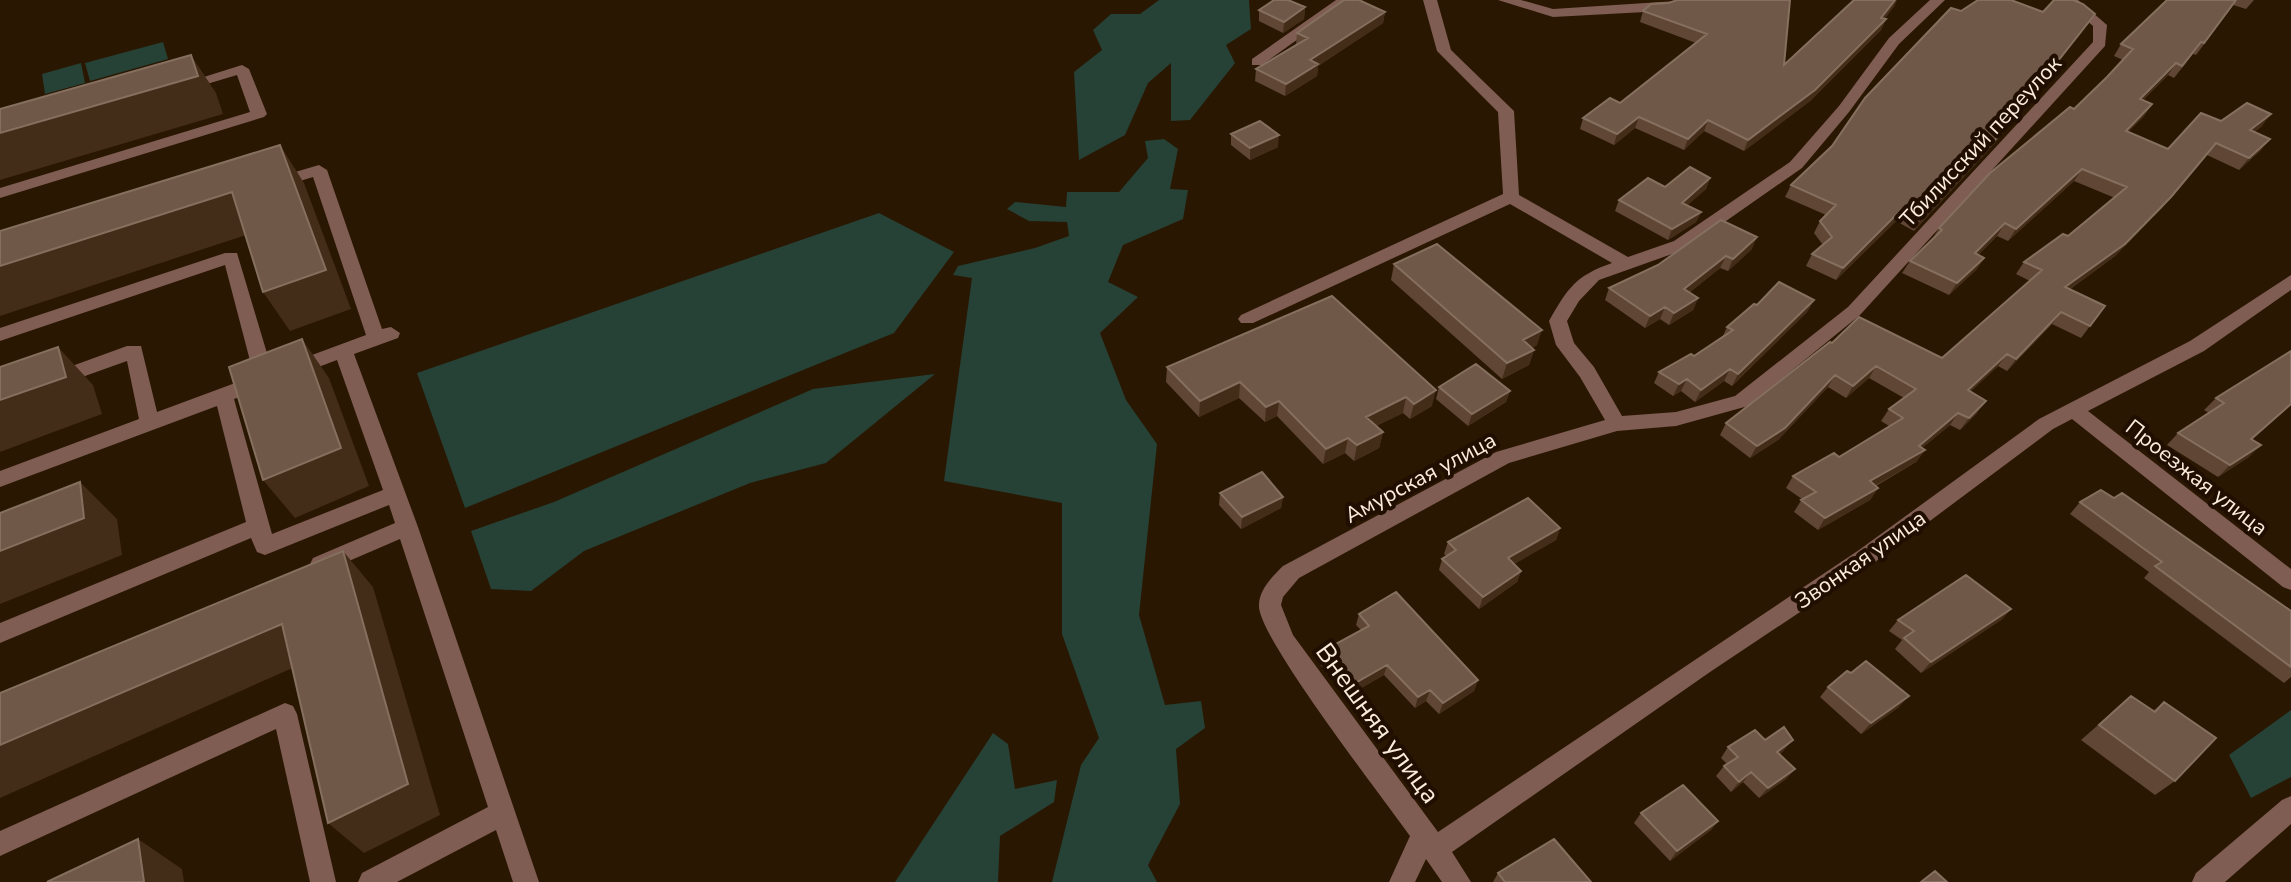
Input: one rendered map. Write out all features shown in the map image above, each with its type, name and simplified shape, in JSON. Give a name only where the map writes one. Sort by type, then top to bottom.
[{"type":"street","points":[[1257,62],[1345,0]]},
{"type":"street","points":[[1430,0],[1444,51],[1506,111],[1511,197]]},
{"type":"street","points":[[1505,0],[1553,13],[1664,7],[1685,0]]},
{"type":"street","points":[[1617,424],[1587,372],[1565,345],[1558,321],[1572,297],[1593,276],[1680,245],[1796,165],[1894,41],[1938,0]]},
{"type":"street","name":"Тбилисский переулок","points":[[1854,311],[2100,43],[2100,25],[2070,0]]},
{"type":"street","points":[[0,193],[261,120],[242,69],[166,91]]},
{"type":"street","points":[[0,479],[384,336],[319,170],[258,189]]},
{"type":"street","points":[[1511,197],[1627,264]]},
{"type":"street","points":[[1247,319],[1511,197]]},
{"type":"street","points":[[0,335],[231,257],[265,380]]},
{"type":"street","name":"Звонкая улица","points":[[1430,841],[1867,556],[2046,424],[2197,346],[2291,281]]},
{"type":"street","name":"Амурская улица","points":[[1272,590],[1291,572],[1503,457],[1617,424],[1676,419],[1741,401],[1854,311]]},
{"type":"street","points":[[45,383],[134,351],[150,423]]},
{"type":"street","points":[[343,351],[407,527],[526,882]]},
{"type":"street","points":[[224,396],[265,546],[395,494]]},
{"type":"street","name":"Проезжая улица","points":[[2073,410],[2291,581]]},
{"type":"street","points":[[0,633],[258,526]]},
{"type":"street","points":[[305,570],[407,527]]},
{"type":"street","name":"Внешняя улица","points":[[1272,590],[1269,611],[1285,642],[1458,882]]},
{"type":"street","points":[[0,844],[285,714],[323,882]]},
{"type":"street","points":[[2205,882],[2291,808]]},
{"type":"street","points":[[371,882],[502,813]]},
{"type":"street","points":[[1402,882],[1430,841]]},
{"type":"green space","points":[[1159,0],[1249,0],[1251,29],[1226,45],[1235,63],[1190,120],[1171,121],[1171,63],[1148,83],[1125,135],[1079,160],[1074,72],[1102,50],[1093,30],[1111,14],[1140,14]]},
{"type":"green space","points":[[163,42],[168,59],[90,81],[85,63]]},
{"type":"green space","points":[[81,63],[85,83],[45,94],[42,74]]},
{"type":"green space","points":[[1164,139],[1178,149],[1170,189],[1188,190],[1183,219],[1123,245],[1108,282],[1138,297],[1100,333],[1126,400],[1157,444],[1139,615],[1165,705],[1201,701],[1205,728],[1176,749],[1180,804],[1148,865],[1157,882],[1052,882],[1081,765],[1099,738],[1062,634],[1062,503],[944,481],[972,278],[953,275],[958,266],[1035,248],[1069,236],[1067,222],[1029,221],[1007,209],[1015,202],[1066,207],[1067,192],[1119,192],[1148,158],[1145,141]]},
{"type":"green space","points":[[879,213],[954,252],[894,333],[465,508],[417,373]]},
{"type":"green space","points":[[935,374],[826,463],[750,483],[584,551],[531,591],[491,589],[471,531],[554,502],[813,389]]},
{"type":"green space","points":[[2291,710],[2291,777],[2251,798],[2229,755]]},
{"type":"green space","points":[[993,733],[1008,744],[1015,789],[1057,780],[1054,802],[1000,836],[998,882],[895,882]]},
{"type":"building","points":[[1274,0],[1288,0],[1305,7],[1284,22],[1259,10]]},
{"type":"building","points":[[1344,0],[1359,0],[1385,12],[1310,60],[1318,64],[1286,84],[1256,69],[1308,38],[1297,33]]},
{"type":"building","points":[[1677,0],[1790,0],[1784,65],[1854,0],[1895,0],[1881,18],[1886,19],[1815,90],[1748,140],[1708,120],[1688,139],[1639,117],[1617,134],[1583,118],[1610,98],[1620,103],[1707,34],[1643,11],[1651,4]]},
{"type":"building","points":[[1978,0],[2011,0],[2043,12],[2054,0],[2073,0],[2095,14],[2002,132],[1921,219],[1902,209],[1843,268],[1812,254],[1832,237],[1820,221],[1836,205],[1791,185],[1832,146],[1865,98],[1951,8],[1961,11]]},
{"type":"building","points":[[2167,0],[2236,0],[2204,43],[2201,42],[2182,66],[2176,63],[2140,99],[2152,104],[2126,131],[2168,149],[2201,113],[2221,121],[2247,103],[2271,114],[2250,130],[2270,139],[2249,158],[2216,143],[2171,197],[2125,244],[2065,287],[2105,306],[2090,326],[2061,312],[2016,359],[2007,354],[1968,390],[1986,401],[1969,418],[1958,413],[1919,446],[1925,450],[1870,481],[1878,488],[1825,518],[1801,500],[1816,492],[1793,476],[1834,453],[1839,457],[1903,418],[1889,409],[1916,389],[1876,366],[1853,386],[1835,375],[1785,428],[1757,446],[1726,423],[1832,343],[1859,317],[1942,358],[2042,270],[2024,262],[2063,234],[2068,236],[2127,187],[2082,169],[2016,229],[2005,223],[1975,253],[1984,258],[1957,283],[1910,261],[1942,230],[1939,228],[1990,173],[2070,107],[2074,109],[2107,77],[2133,49],[2121,44]]},
{"type":"building","points":[[191,55],[198,76],[0,133],[0,109]]},
{"type":"building","points":[[1260,121],[1279,135],[1250,148],[1231,134]]},
{"type":"building","points":[[280,145],[326,270],[263,292],[232,192],[0,266],[0,231]]},
{"type":"building","points":[[1690,167],[1710,178],[1682,203],[1701,212],[1672,229],[1619,200],[1648,178],[1665,187]]},
{"type":"building","points":[[1721,220],[1757,237],[1733,259],[1726,256],[1684,289],[1698,298],[1674,313],[1665,307],[1650,316],[1609,288],[1658,265]]},
{"type":"building","points":[[1437,244],[1542,330],[1523,340],[1534,350],[1507,363],[1394,264]]},
{"type":"building","points":[[1779,282],[1814,300],[1738,374],[1730,369],[1701,390],[1687,379],[1679,384],[1659,372],[1691,354],[1694,356],[1733,330],[1727,327],[1754,304],[1757,305]]},
{"type":"building","points":[[1332,296],[1436,390],[1414,404],[1406,397],[1366,417],[1383,432],[1357,445],[1348,438],[1326,449],[1279,401],[1266,407],[1240,382],[1200,401],[1167,367]]},
{"type":"building","points":[[302,339],[341,448],[263,480],[229,367]]},
{"type":"building","points":[[58,347],[66,377],[0,400],[0,367]]},
{"type":"building","points":[[2291,351],[2291,404],[2251,439],[2261,445],[2230,465],[2178,433],[2224,403],[2216,398]]},
{"type":"building","points":[[1476,364],[1510,391],[1472,414],[1439,387]]},
{"type":"building","points":[[1262,472],[1283,497],[1242,517],[1220,493]]},
{"type":"building","points":[[80,482],[84,518],[0,551],[0,513]]},
{"type":"building","points":[[2101,490],[2114,498],[2122,493],[2291,611],[2291,667],[2155,566],[2162,562],[2080,502]]},
{"type":"building","points":[[1528,498],[1560,528],[1508,558],[1521,571],[1483,597],[1442,559],[1456,550],[1448,542]]},
{"type":"building","points":[[343,551],[408,784],[328,823],[282,624],[0,745],[0,693]]},
{"type":"building","points":[[1966,575],[2011,609],[1931,662],[1904,638],[1914,631],[1898,620]]},
{"type":"building","points":[[1396,592],[1478,680],[1443,703],[1430,690],[1418,697],[1387,665],[1350,686],[1321,652],[1369,626],[1359,614]]},
{"type":"building","points":[[1866,661],[1909,696],[1871,723],[1828,687],[1847,671],[1851,673]]},
{"type":"building","points":[[2131,696],[2155,712],[2164,702],[2216,738],[2175,781],[2099,725]]},
{"type":"building","points":[[1784,727],[1793,740],[1777,752],[1795,769],[1768,788],[1751,772],[1739,782],[1724,766],[1738,757],[1728,747],[1755,730],[1765,740]]},
{"type":"building","points":[[1683,785],[1718,821],[1677,851],[1641,813]]},
{"type":"building","points":[[138,839],[144,882],[47,882]]},
{"type":"building","points":[[1554,839],[1591,882],[1505,882],[1498,873]]},
{"type":"building","points":[[1935,871],[1947,882],[1921,882]]}]
